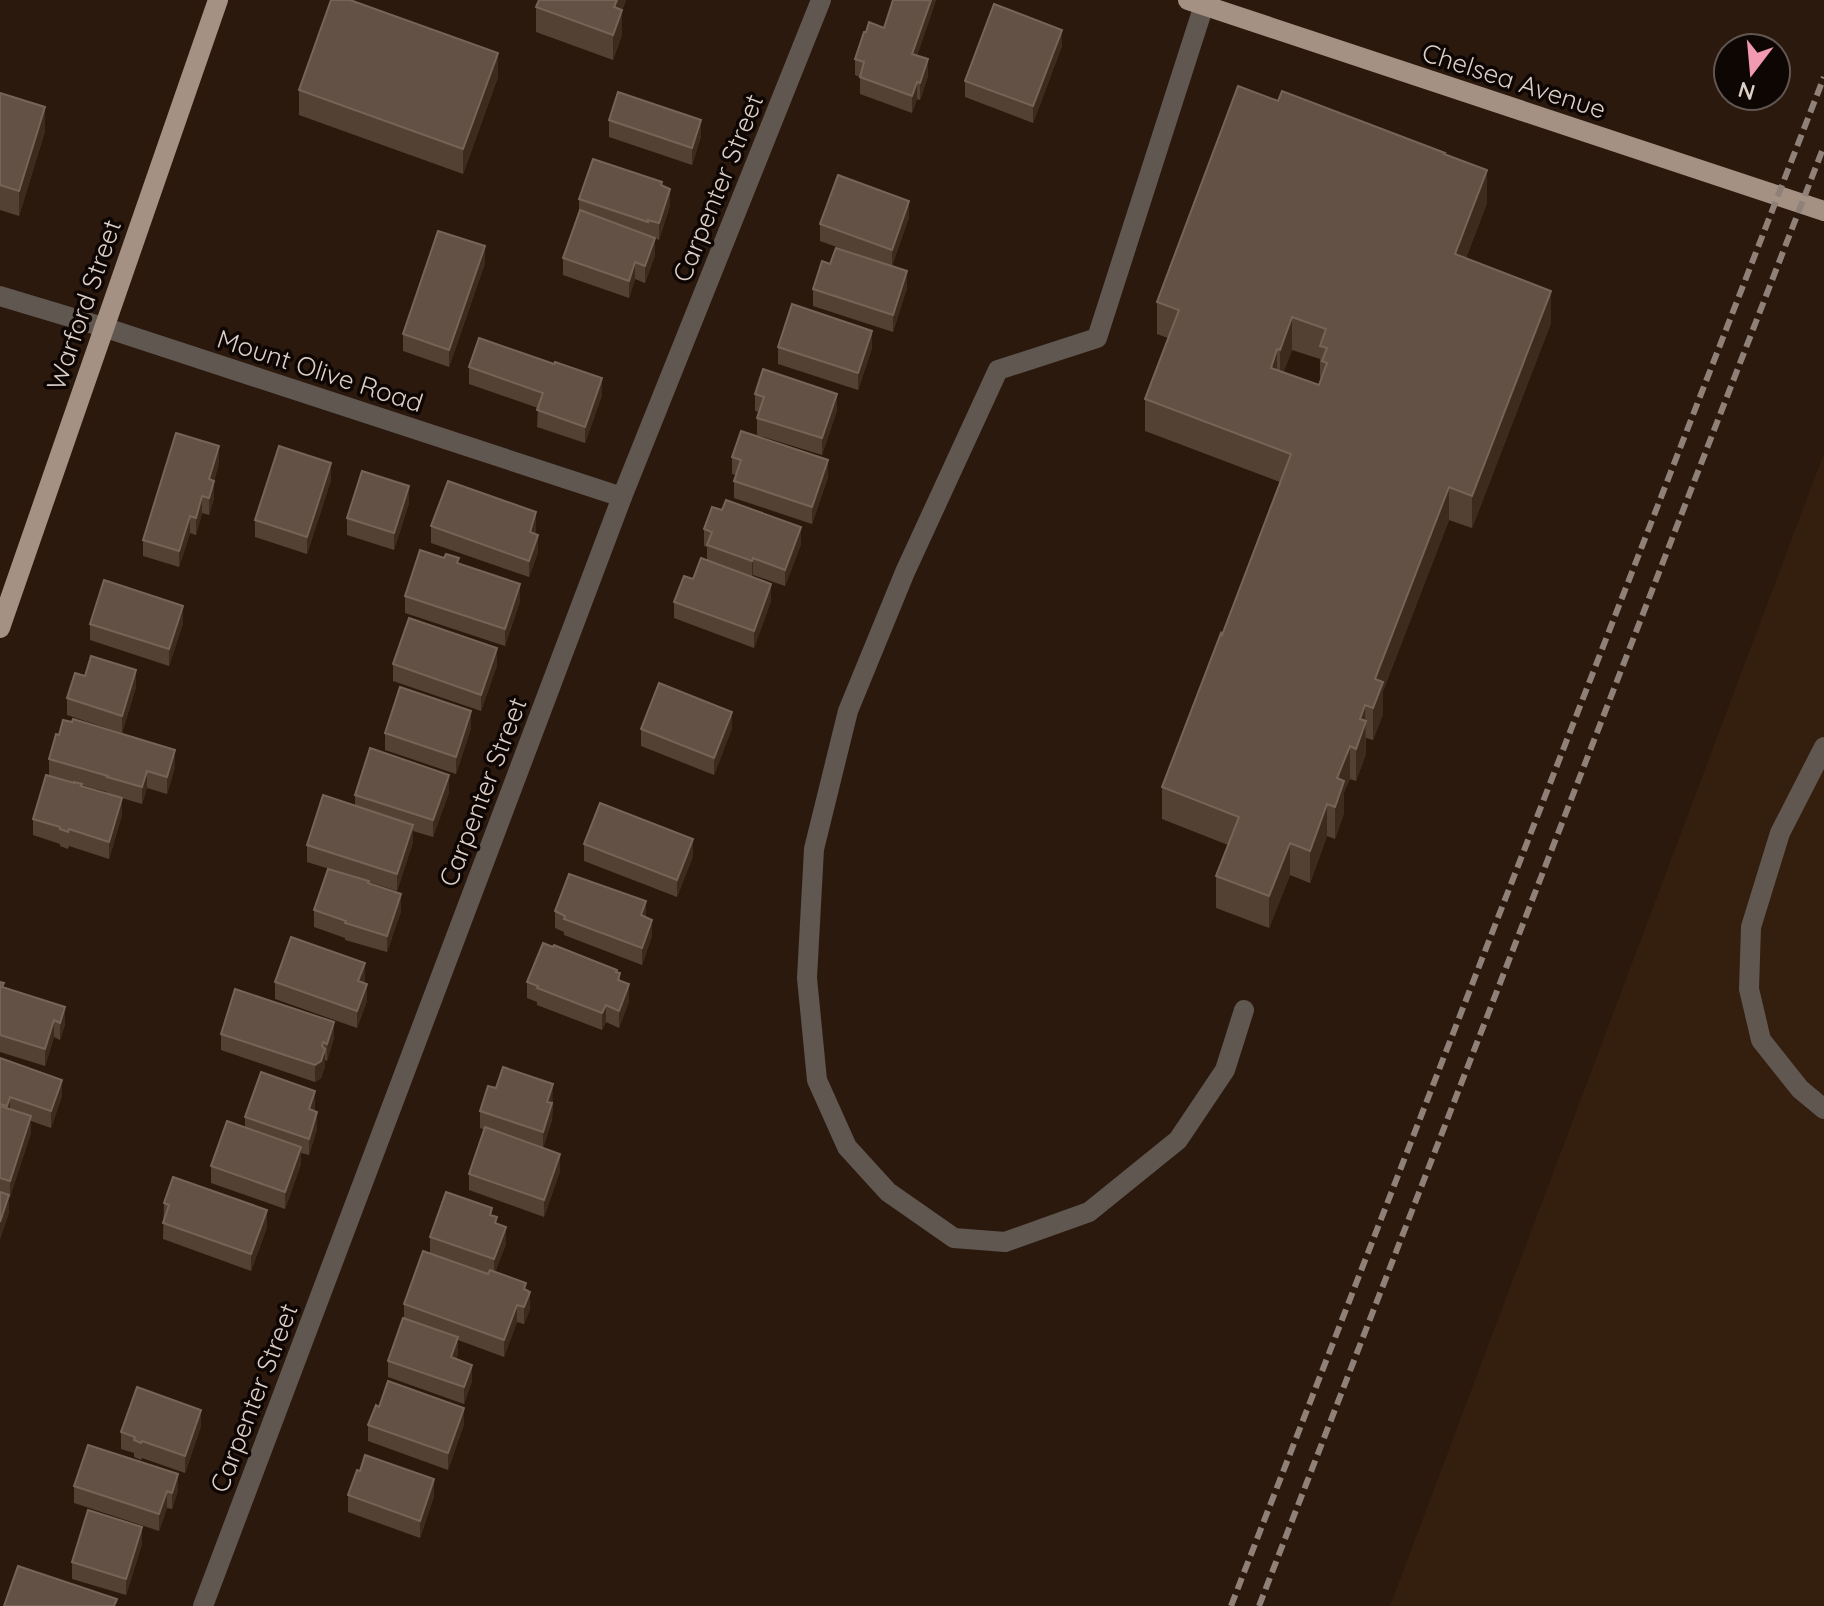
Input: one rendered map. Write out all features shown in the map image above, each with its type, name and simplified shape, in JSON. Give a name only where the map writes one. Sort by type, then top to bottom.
[{"type":"main road","name":"Warford Street","points":[[0,628],[218,0]]},
{"type":"main road","name":"Chelsea Avenue","points":[[1196,3],[1824,211]]},
{"type":"street","name":"Carpenter Street","points":[[203,1606],[622,497],[821,0]]},
{"type":"street","points":[[1196,3],[1097,338],[998,370],[905,572],[848,711],[814,849],[807,978],[817,1080],[847,1147],[888,1192],[954,1238],[1005,1242],[1089,1212],[1178,1140],[1225,1070],[1244,1010]]},
{"type":"street","name":"Mount Olive Road","points":[[0,296],[622,497]]},
{"type":"street","points":[[1824,747],[1780,833],[1751,927],[1749,989],[1761,1040],[1800,1089],[1824,1109]]},
{"type":"shaded area","points":[[1824,453],[1824,1606],[1390,1606]]},
{"type":"building","points":[[331,0],[350,0],[498,53],[463,149],[299,90]]},
{"type":"building","points":[[539,0],[617,0],[614,7],[622,10],[613,35],[536,7]]},
{"type":"building","points":[[893,0],[931,0],[912,54],[928,59],[912,96],[860,77],[864,62],[855,59],[869,22],[884,28]]},
{"type":"building","points":[[994,4],[1062,30],[1033,106],[965,81]]},
{"type":"building","points":[[1238,86],[1278,101],[1282,91],[1487,170],[1455,254],[1551,291],[1472,496],[1449,487],[1375,679],[1383,682],[1373,708],[1365,705],[1360,719],[1366,721],[1356,749],[1350,746],[1337,778],[1344,781],[1335,807],[1327,804],[1310,851],[1290,843],[1269,896],[1216,876],[1239,817],[1162,787],[1291,454],[1145,399],[1179,310],[1157,302]],"holes":[[[1292,317],[1326,329],[1320,346],[1327,348],[1322,361],[1327,363],[1319,385],[1271,368]]]},
{"type":"building","points":[[618,92],[701,120],[692,148],[609,120]]},
{"type":"building","points":[[0,93],[45,107],[19,191],[0,185]]},
{"type":"building","points":[[593,159],[662,182],[661,185],[670,189],[659,223],[579,199]]},
{"type":"building","points":[[838,175],[909,201],[892,250],[820,224]]},
{"type":"building","points":[[580,210],[655,238],[645,266],[635,262],[629,281],[563,258]]},
{"type":"building","points":[[438,231],[485,246],[449,350],[403,334]]},
{"type":"building","points":[[836,248],[907,271],[893,315],[813,289],[822,261],[830,264]]},
{"type":"building","points":[[792,304],[872,331],[858,373],[778,347]]},
{"type":"building","points":[[479,338],[602,378],[585,427],[537,410],[543,393],[469,367]]},
{"type":"building","points":[[763,369],[837,394],[822,438],[757,418],[764,397],[755,394]]},
{"type":"building","points":[[741,431],[828,460],[812,507],[734,481],[741,460],[732,457]]},
{"type":"building","points":[[176,433],[219,446],[209,479],[214,481],[209,498],[202,496],[196,518],[190,516],[179,551],[143,540]]},
{"type":"building","points":[[279,446],[331,463],[307,537],[255,520]]},
{"type":"building","points":[[362,471],[409,486],[394,533],[347,518]]},
{"type":"building","points":[[448,481],[536,512],[530,532],[538,535],[529,561],[431,526]]},
{"type":"building","points":[[726,500],[801,527],[785,570],[707,545],[712,532],[704,529],[712,507],[722,510]]},
{"type":"building","points":[[420,550],[444,558],[446,554],[459,558],[457,563],[520,584],[505,629],[405,596]]},
{"type":"building","points":[[701,558],[771,584],[754,631],[674,602],[684,576],[693,579]]},
{"type":"building","points":[[104,580],[183,606],[169,649],[90,624]]},
{"type":"building","points":[[409,618],[497,648],[481,695],[393,664]]},
{"type":"building","points":[[91,656],[136,670],[122,716],[67,698],[75,673],[85,676]]},
{"type":"building","points":[[659,683],[732,712],[714,758],[641,729]]},
{"type":"building","points":[[400,687],[471,711],[456,757],[385,733]]},
{"type":"building","points":[[73,719],[175,750],[167,777],[147,771],[142,787],[49,759],[63,720],[72,722]]},
{"type":"building","points":[[370,748],[449,775],[433,820],[355,795]]},
{"type":"building","points":[[46,775],[122,798],[109,842],[33,819]]},
{"type":"building","points":[[323,795],[413,825],[397,874],[307,845]]},
{"type":"building","points":[[600,803],[693,839],[677,880],[584,844]]},
{"type":"building","points":[[328,869],[401,894],[387,936],[314,910]]},
{"type":"building","points":[[569,874],[646,901],[641,915],[652,920],[642,948],[564,919],[565,916],[555,911]]},
{"type":"building","points":[[291,937],[365,963],[358,981],[367,984],[357,1011],[275,982]]},
{"type":"building","points":[[543,943],[617,970],[620,973],[618,980],[629,984],[619,1011],[606,1005],[602,1013],[527,982]]},
{"type":"building","points":[[0,982],[4,983],[2,987],[65,1007],[60,1023],[54,1020],[45,1049],[0,1035]]},
{"type":"building","points":[[235,989],[334,1022],[327,1044],[323,1042],[325,1049],[321,1061],[315,1065],[221,1034]]},
{"type":"building","points":[[0,1058],[62,1080],[51,1111],[10,1097],[7,1106],[0,1104]]},
{"type":"building","points":[[503,1067],[553,1084],[547,1102],[552,1103],[543,1132],[480,1111],[488,1086],[496,1088]]},
{"type":"building","points":[[261,1072],[315,1091],[309,1109],[317,1112],[309,1139],[245,1117]]},
{"type":"building","points":[[0,1106],[31,1116],[10,1181],[0,1178]]},
{"type":"building","points":[[227,1121],[301,1147],[285,1192],[211,1166]]},
{"type":"building","points":[[485,1127],[560,1154],[544,1200],[469,1174]]},
{"type":"building","points":[[173,1177],[267,1210],[251,1254],[163,1223],[169,1205],[164,1203]]},
{"type":"building","points":[[0,1192],[9,1195],[0,1222]]},
{"type":"building","points":[[446,1192],[492,1208],[490,1215],[497,1217],[495,1223],[506,1227],[494,1259],[430,1237]]},
{"type":"building","points":[[423,1251],[488,1274],[490,1270],[526,1283],[524,1289],[530,1292],[524,1307],[517,1305],[504,1340],[404,1304]]},
{"type":"building","points":[[403,1318],[458,1337],[451,1357],[472,1365],[464,1387],[388,1361]]},
{"type":"building","points":[[388,1381],[464,1408],[448,1453],[368,1425],[376,1405],[379,1407]]},
{"type":"building","points":[[137,1387],[201,1410],[185,1456],[141,1443],[121,1432]]},
{"type":"building","points":[[88,1445],[178,1474],[172,1493],[167,1491],[159,1514],[74,1486]]},
{"type":"building","points":[[365,1455],[434,1479],[420,1521],[348,1495]]},
{"type":"building","points":[[88,1510],[142,1527],[126,1579],[72,1562]]},
{"type":"building","points":[[18,1566],[117,1599],[114,1606],[4,1606]]},
{"type":"railway","points":[[1231,1606],[1824,77]]},
{"type":"railway","points":[[1259,1606],[1824,146]]}]
